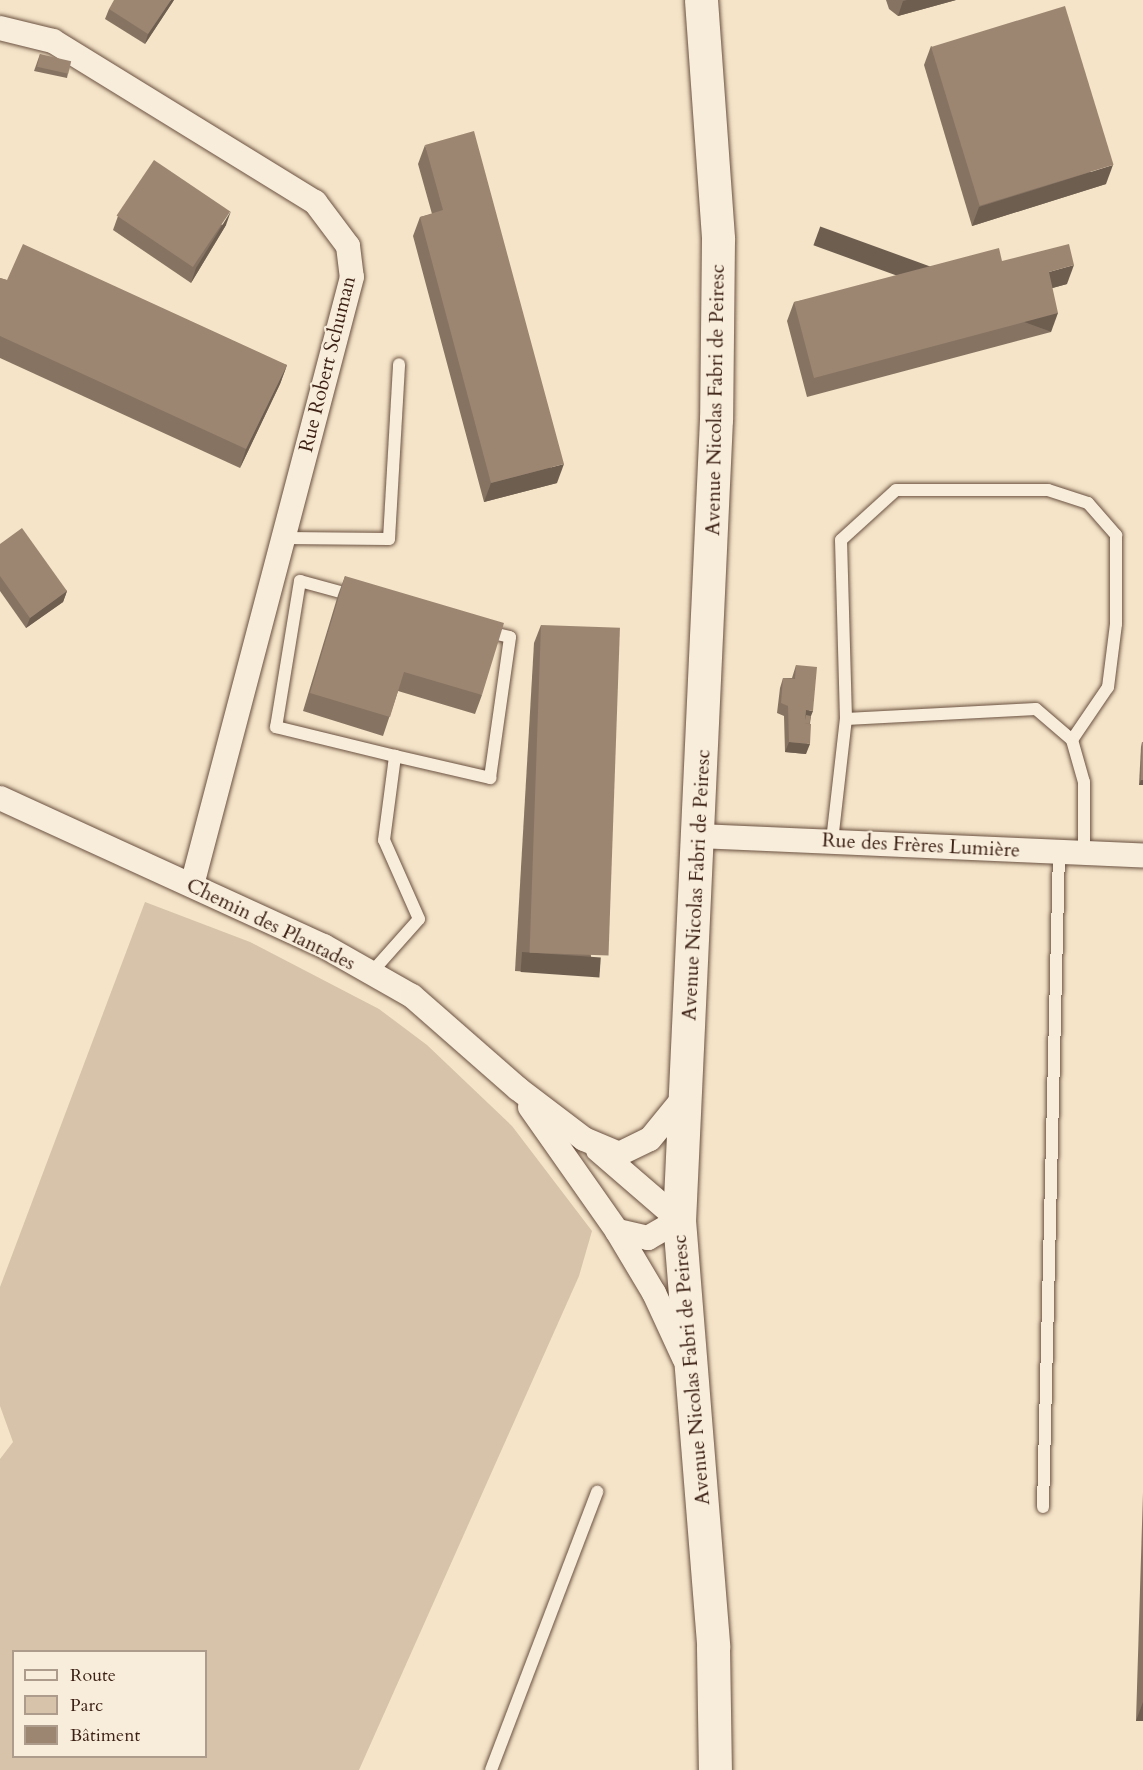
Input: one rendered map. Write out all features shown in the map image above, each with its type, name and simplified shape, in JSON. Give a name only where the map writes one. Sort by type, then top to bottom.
[{"type":"street","name":"Avenue Nicolas Fabri de Peiresc","points":[[701,0],[718,238],[716,419],[699,836],[679,1220],[713,1647],[716,1770]]},
{"type":"street","name":"Rue Robert Schuman","points":[[0,28],[53,41],[315,202],[348,246],[352,278],[192,885]]},
{"type":"street","name":"Chemin des Plantades","points":[[2,804],[192,885],[324,946],[412,996],[517,1088]]},
{"type":"street","name":"Rue des Frères Lumière","points":[[699,836],[1143,855]]},
{"type":"street","points":[[517,1088],[584,1139],[679,1220],[648,1238],[617,1231]]},
{"type":"street","points":[[517,1088],[617,1231],[654,1293],[692,1375]]},
{"type":"street","points":[[584,1139],[619,1154],[650,1139],[686,1095]]},
{"type":"lane","points":[[284,537],[389,539],[399,364]]},
{"type":"lane","points":[[832,841],[846,719],[841,540],[896,490],[1048,490],[1088,503],[1116,535],[1116,624],[1108,687],[1072,740]]},
{"type":"lane","points":[[366,599],[300,581],[276,728],[490,778],[510,637],[466,626]]},
{"type":"lane","points":[[846,719],[1036,709],[1072,740],[1084,782],[1084,852]]},
{"type":"lane","points":[[371,973],[419,919],[384,840],[395,756]]},
{"type":"lane","points":[[1042,1507],[1059,851]]},
{"type":"lane","points":[[490,1770],[597,1492]]},
{"type":"green space","points":[[145,902],[250,942],[379,1009],[427,1045],[512,1126],[592,1231],[579,1276],[359,1770],[0,1770],[0,1459],[13,1442],[0,1406],[0,1287]]},
{"type":"building","points":[[114,0],[171,0],[148,34],[109,9]]},
{"type":"building","points":[[1065,6],[1114,165],[980,206],[931,47]]},
{"type":"building","points":[[40,54],[71,61],[68,74],[37,67]]},
{"type":"building","points":[[474,131],[564,464],[491,483],[420,217],[443,210],[425,145]]},
{"type":"building","points":[[154,160],[230,211],[193,267],[117,216]]},
{"type":"building","points":[[23,244],[287,365],[246,449],[0,336],[0,278],[7,280]]},
{"type":"building","points":[[1069,244],[1074,265],[1049,272],[1058,313],[814,378],[794,302],[999,248],[1002,261]]},
{"type":"building","points":[[22,528],[67,591],[30,618],[0,576],[0,544]]},
{"type":"building","points":[[345,576],[504,623],[482,695],[404,672],[390,717],[310,693]]},
{"type":"building","points":[[541,625],[620,628],[609,956],[530,953]]},
{"type":"building","points":[[796,665],[817,667],[813,711],[806,710],[805,723],[811,724],[810,744],[789,742],[788,706],[781,703],[783,678],[795,679]]},
{"type":"building","points":[[806,715],[811,716],[809,724],[804,723]]},
{"type":"building","points":[[1142,742],[1143,780],[1141,780]]}]
